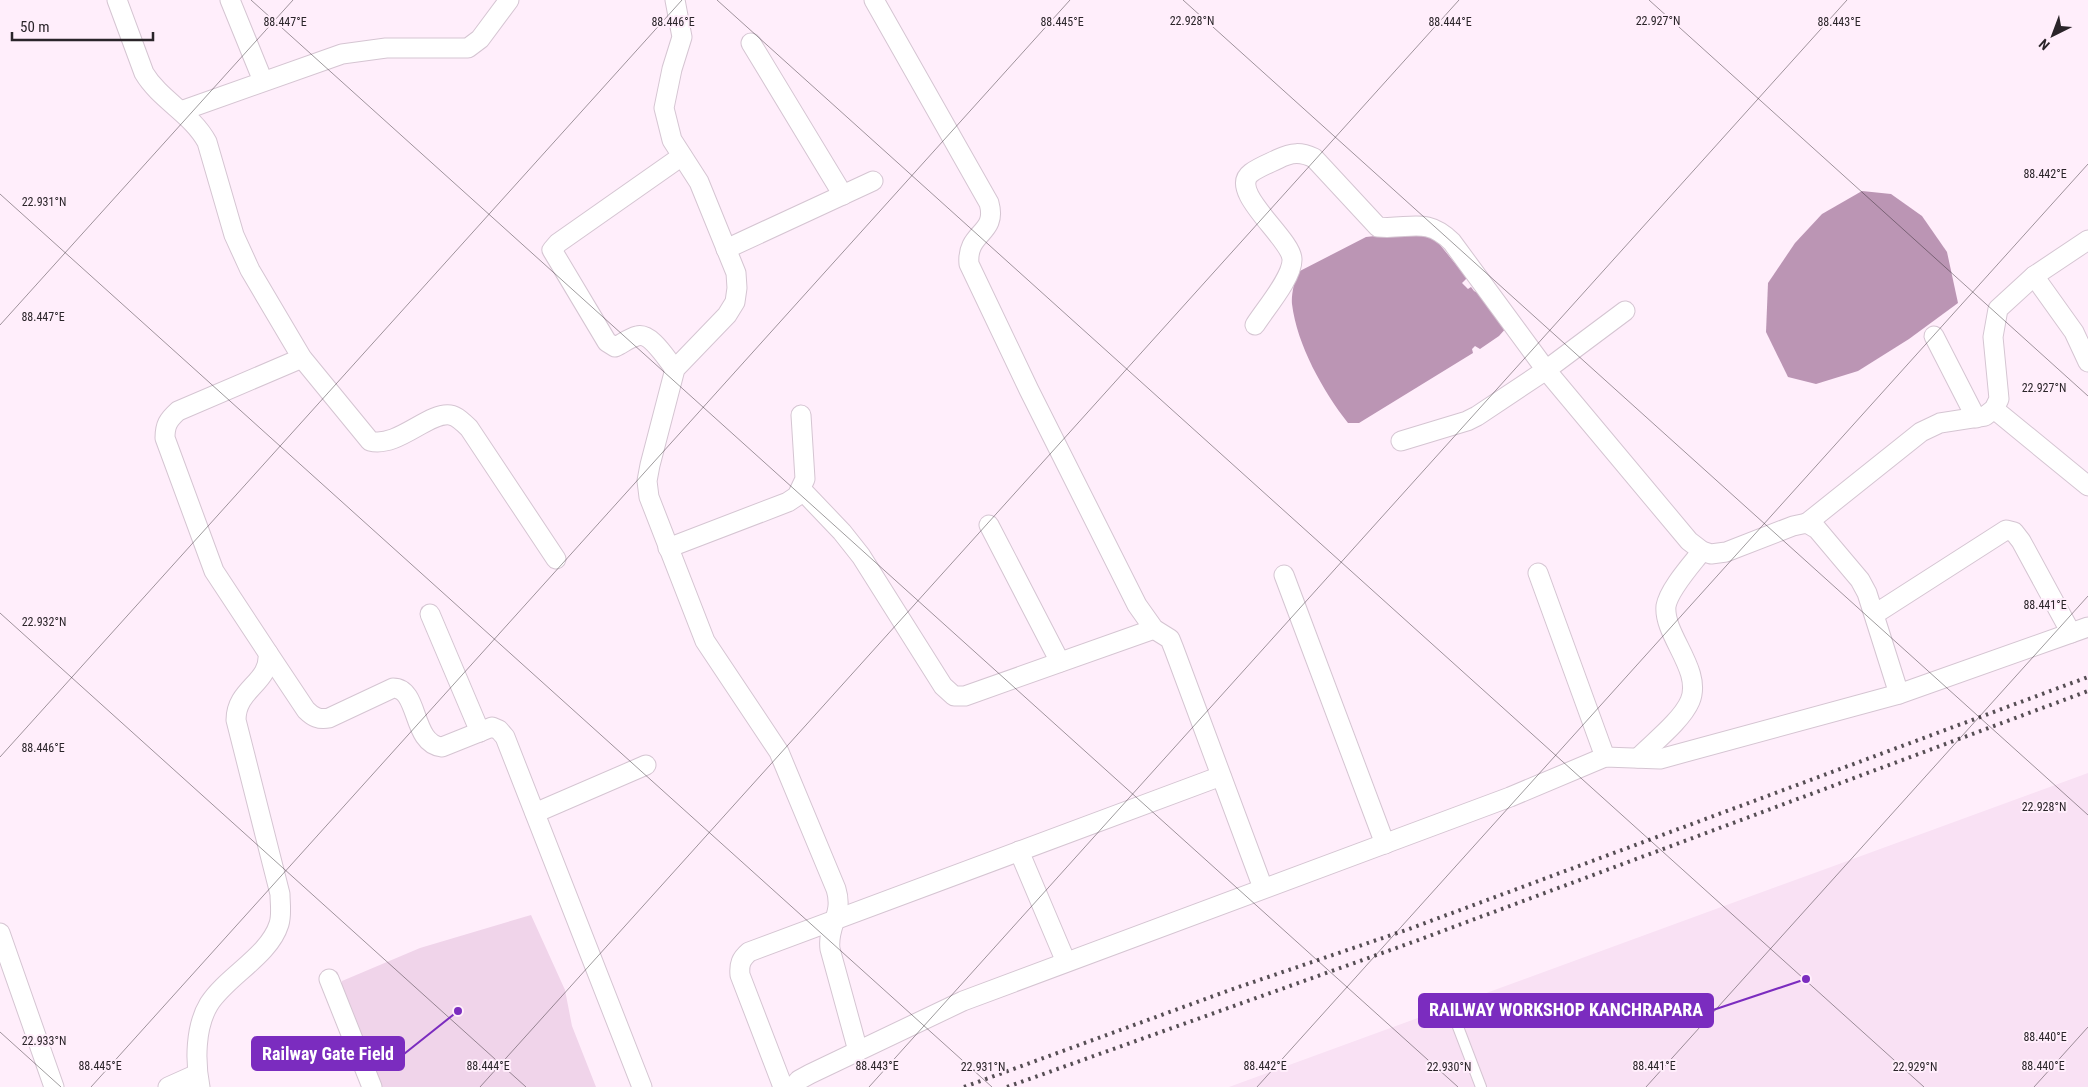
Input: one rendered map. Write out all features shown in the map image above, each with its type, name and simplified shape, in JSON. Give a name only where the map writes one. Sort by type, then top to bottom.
[{"type":"street","points":[[117,0],[144,73],[150,82],[202,131],[208,142],[234,235],[242,254],[302,358],[370,441],[380,443],[390,440],[440,416],[450,415],[462,421],[469,428],[556,559]]},
{"type":"street","points":[[230,0],[263,81]]},
{"type":"street","points":[[675,0],[682,38],[672,69],[664,108],[672,140],[699,182],[736,273],[737,288],[734,302],[727,315],[675,369],[650,465],[647,481],[649,497],[705,641],[779,752],[836,889],[839,900],[836,919],[828,939],[858,1051]]},
{"type":"street","points":[[874,0],[989,203],[992,214],[988,225],[972,243],[968,253],[969,264],[1031,395],[1137,605],[1154,629],[1170,639],[1263,888]]},
{"type":"street","points":[[181,111],[342,54],[386,48],[468,48],[480,40],[504,2]]},
{"type":"street","points":[[751,43],[842,195]]},
{"type":"street","points":[[1255,325],[1292,270],[1292,257],[1280,236],[1251,200],[1246,190],[1245,182],[1250,174],[1286,154],[1301,152],[1314,158],[1378,227],[1422,226],[1433,228],[1444,234],[1452,242],[1546,370],[1688,541],[1702,551],[1711,554],[1726,552],[1792,526],[1807,523],[1921,432],[1940,423],[1985,416],[1994,409],[1999,399],[1993,337],[1998,309],[2034,276],[2088,240]]},
{"type":"street","points":[[675,369],[650,339],[643,336],[636,336],[615,347],[607,342],[552,250],[558,243],[682,156]]},
{"type":"street","points":[[726,249],[874,181]]},
{"type":"street","points":[[2034,276],[2074,332],[2088,362]]},
{"type":"street","points":[[1401,441],[1467,421],[1546,370],[1625,311]]},
{"type":"street","points":[[1934,336],[1976,418]]},
{"type":"street","points":[[302,358],[178,411],[169,419],[165,426],[165,438],[214,571],[268,654],[312,716],[321,719],[329,718],[393,688],[398,688],[406,694],[424,735],[435,746],[442,747],[492,727],[500,730],[505,737],[642,1087]]},
{"type":"street","points":[[1994,409],[2088,486]]},
{"type":"street","points":[[668,548],[788,502],[797,496],[805,479],[800,415]]},
{"type":"street","points":[[801,489],[842,532],[856,550],[943,686],[954,696],[965,696],[1154,629]]},
{"type":"street","points":[[1807,523],[1816,529],[1860,580],[1874,614],[1899,694]]},
{"type":"street","points":[[988,525],[1060,662]]},
{"type":"street","points":[[793,1087],[799,1080],[963,1001],[1510,797],[1605,757],[1660,759],[1899,694],[2080,630],[2021,541],[2014,532],[2006,530],[1874,614]]},
{"type":"street","points":[[1638,758],[1684,712],[1691,700],[1693,690],[1692,677],[1667,618],[1666,605],[1674,588],[1702,551]]},
{"type":"street","points":[[1538,573],[1605,757]]},
{"type":"street","points":[[1284,575],[1384,844]]},
{"type":"street","points":[[430,614],[480,732]]},
{"type":"street","points":[[168,1087],[198,1080],[198,1050],[202,1022],[208,1005],[222,988],[267,945],[280,922],[280,894],[236,720],[236,709],[242,699],[266,670],[269,663],[268,654]]},
{"type":"street","points":[[535,813],[646,765]]},
{"type":"street","points":[[783,1087],[740,975],[739,966],[742,959],[749,952],[1222,776]]},
{"type":"street","points":[[1019,851],[1066,962]]},
{"type":"street","points":[[0,933],[54,1087]]},
{"type":"street","points":[[329,979],[372,1087]]},
{"type":"lane","points":[[1455,1019],[1481,1087]]},
{"type":"shaded area","points":[[1862,191],[1891,194],[1922,216],[1947,252],[1958,303],[1909,339],[1858,371],[1816,384],[1788,377],[1766,332],[1768,283],[1795,243],[1822,214]]},
{"type":"shaded area","points":[[1420,231],[1436,240],[1467,278],[1462,283],[1468,289],[1471,287],[1481,295],[1507,327],[1499,336],[1480,349],[1475,346],[1472,349],[1473,353],[1359,423],[1348,423],[1329,397],[1312,367],[1299,335],[1292,304],[1296,273],[1366,237]]},
{"type":"shaded area","points":[[2088,773],[2088,1087],[1229,1087],[1820,871]]},
{"type":"shaded area","points":[[531,915],[565,990],[572,1026],[596,1087],[375,1087],[341,996],[342,981],[420,948]]},
{"type":"railway","points":[[964,1087],[1230,990],[1409,929],[2088,677]]},
{"type":"railway","points":[[1007,1087],[1413,942],[2088,691]]},
{"type":"place","name":"RAILWAY WORKSHOP KANCHRAPARA","points":[[1806,979]]},
{"type":"place","name":"Railway Gate Field","points":[[458,1011]]}]
